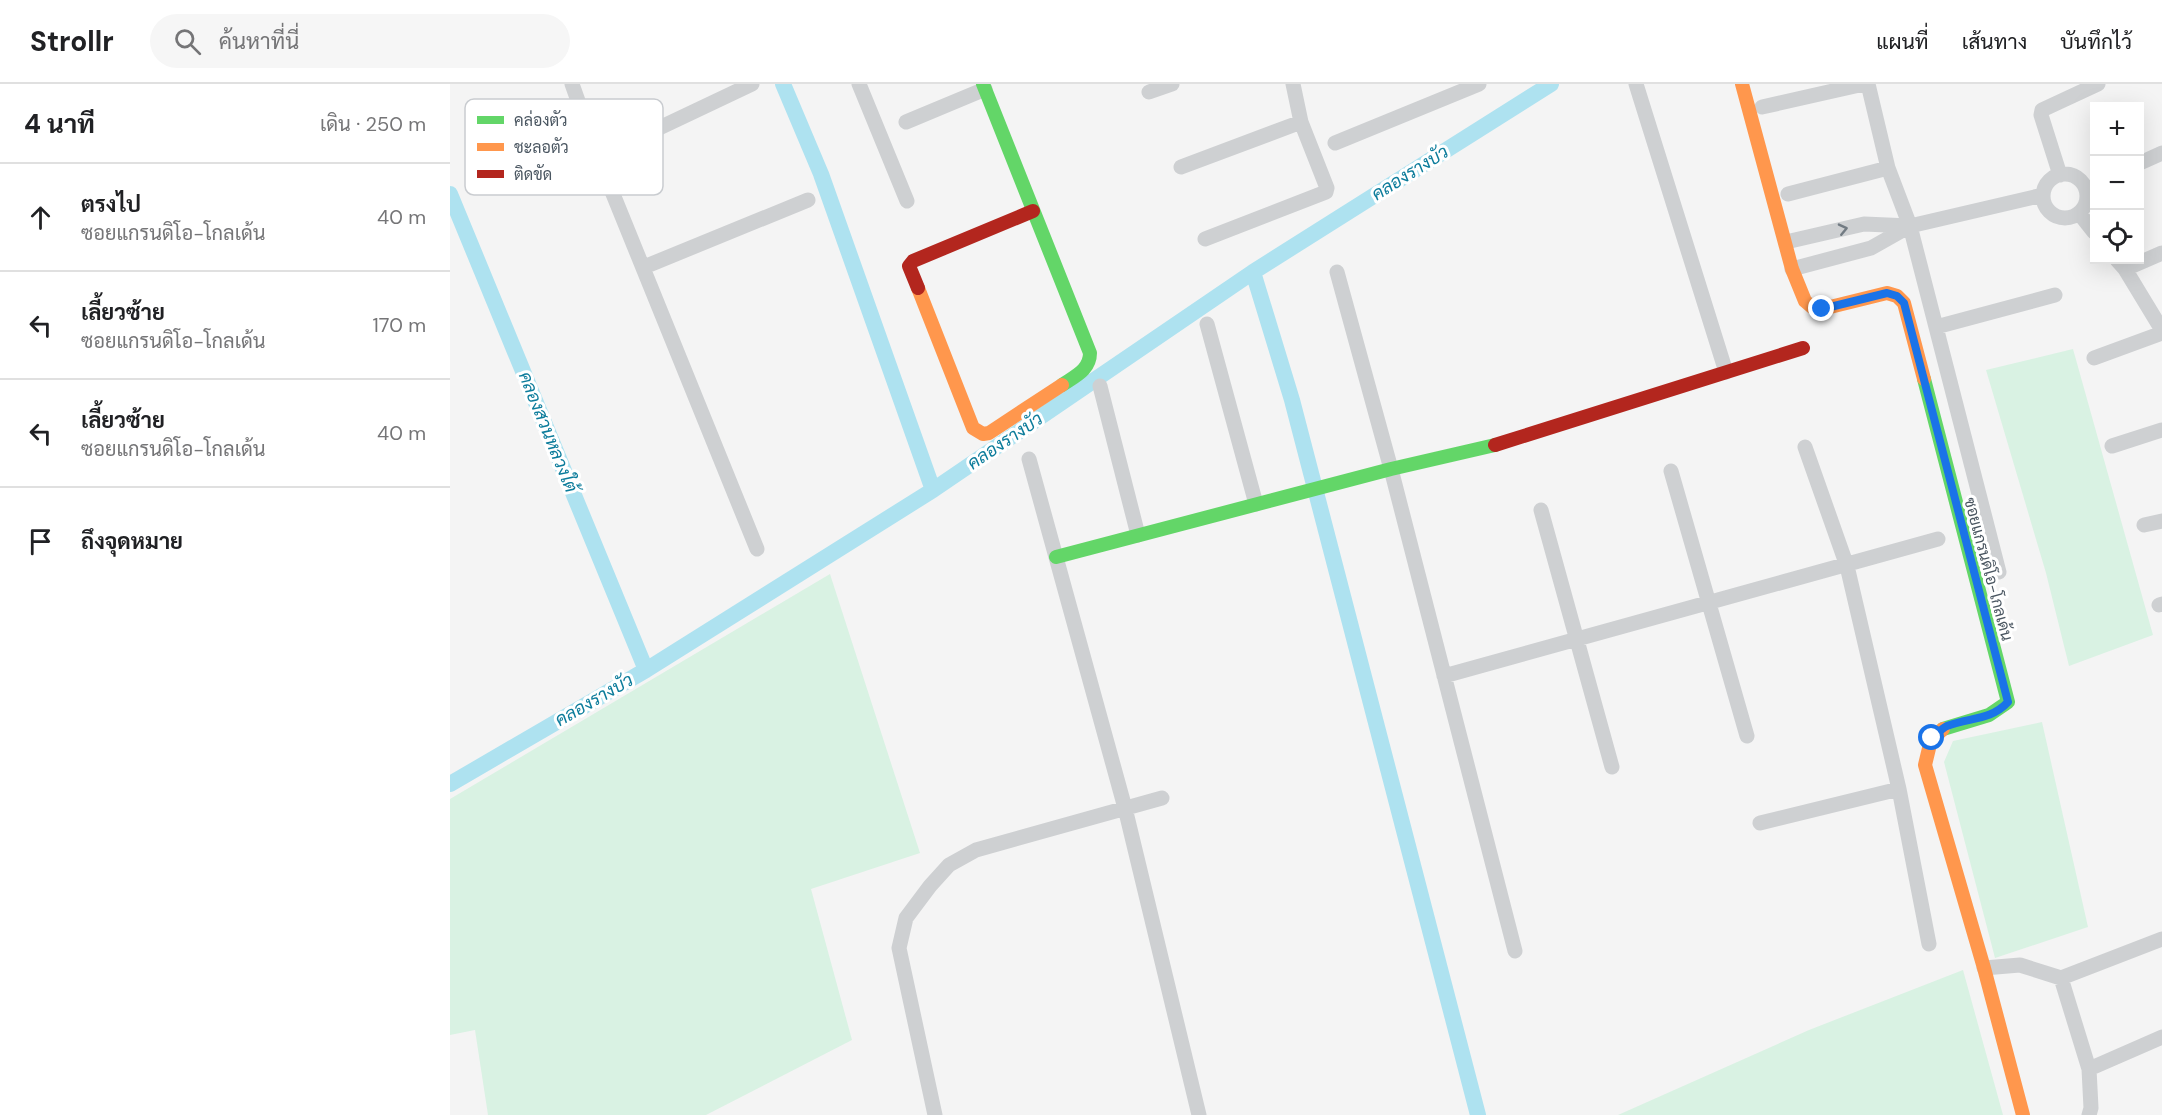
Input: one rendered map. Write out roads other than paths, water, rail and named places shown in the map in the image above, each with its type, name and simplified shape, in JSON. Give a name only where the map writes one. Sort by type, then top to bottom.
[{"type":"street","points":[[572,84],[577,99]]},
{"type":"street","points":[[663,126],[752,84]]},
{"type":"street","points":[[859,84],[907,201]]},
{"type":"street","points":[[1149,92],[1172,84]]},
{"type":"street","points":[[1204,239],[1326,192],[1327,188],[1301,122],[1293,84]]},
{"type":"street","points":[[1636,84],[1726,372]]},
{"type":"street","name":"ซอยแกรนดิโอ-โกลเด้น","points":[[1742,84],[1792,269],[1805,301],[1817,309],[1887,293],[1897,296],[1904,303],[2008,702],[2000,711],[1946,727],[1932,738],[1925,765],[1984,968],[2023,1115]]},
{"type":"street","points":[[1762,107],[1866,84],[1888,168],[1910,226],[1999,572]]},
{"type":"street","points":[[2060,175],[2041,115],[2042,110],[2098,84]]},
{"type":"street","points":[[1335,143],[1472,85]]},
{"type":"street","points":[[906,123],[984,87],[1090,353],[1090,362],[1084,370],[989,433],[983,434],[973,428],[909,266],[922,256],[1033,211]]},
{"type":"street","points":[[1181,166],[1301,122]]},
{"type":"street","points":[[2144,161],[2162,153]]},
{"type":"street","points":[[1788,194],[1888,168]]},
{"type":"street","points":[[2060,175],[2072,175],[2090,185],[2085,206],[2079,213],[2068,218],[2054,216],[2045,205],[2043,195],[2051,179],[2060,175]]},
{"type":"street","points":[[614,195],[758,549]]},
{"type":"street","points":[[1786,242],[1864,224],[1910,226],[2043,195]]},
{"type":"street","points":[[644,267],[808,200]]},
{"type":"street","points":[[2079,213],[2090,227]]},
{"type":"street","points":[[1792,269],[1870,248],[1910,226]]},
{"type":"street","points":[[2144,258],[2162,253]]},
{"type":"street","points":[[2094,358],[2162,331],[2121,264]]},
{"type":"street","points":[[1337,272],[1391,469],[1515,951]]},
{"type":"street","points":[[1936,327],[2055,296]]},
{"type":"street","points":[[1207,324],[1256,504]]},
{"type":"street","points":[[1056,557],[1391,469],[1486,448],[1803,348]]},
{"type":"street","points":[[1101,386],[1138,536]]},
{"type":"street","points":[[2112,446],[2162,430]]},
{"type":"street","points":[[1805,447],[1847,566],[1899,789],[1929,944]]},
{"type":"street","points":[[1029,459],[1125,808],[1199,1115]]},
{"type":"street","points":[[1671,471],[1747,736]]},
{"type":"street","points":[[1541,510],[1612,767]]},
{"type":"street","points":[[2144,525],[2162,520]]},
{"type":"street","points":[[1444,676],[1938,539]]},
{"type":"street","points":[[1760,823],[1899,789]]},
{"type":"street","points":[[935,1115],[899,948],[906,918],[949,865],[976,850],[1162,798]]},
{"type":"street","points":[[1984,968],[2020,965],[2061,978],[2162,939]]},
{"type":"street","points":[[2061,978],[2089,1069],[2091,1108],[2089,1115]]},
{"type":"street","points":[[2089,1069],[2162,1037]]},
{"type":"waterway","points":[[783,84],[821,174],[933,490]]},
{"type":"waterway","name":"คลองรางบัว","points":[[450,784],[646,670],[933,490],[1253,272],[1551,84]]},
{"type":"waterway","name":"คลองสวนหลวงใต้","points":[[450,194],[646,670]]},
{"type":"waterway","points":[[1253,272],[1292,400],[1478,1115]]}]
